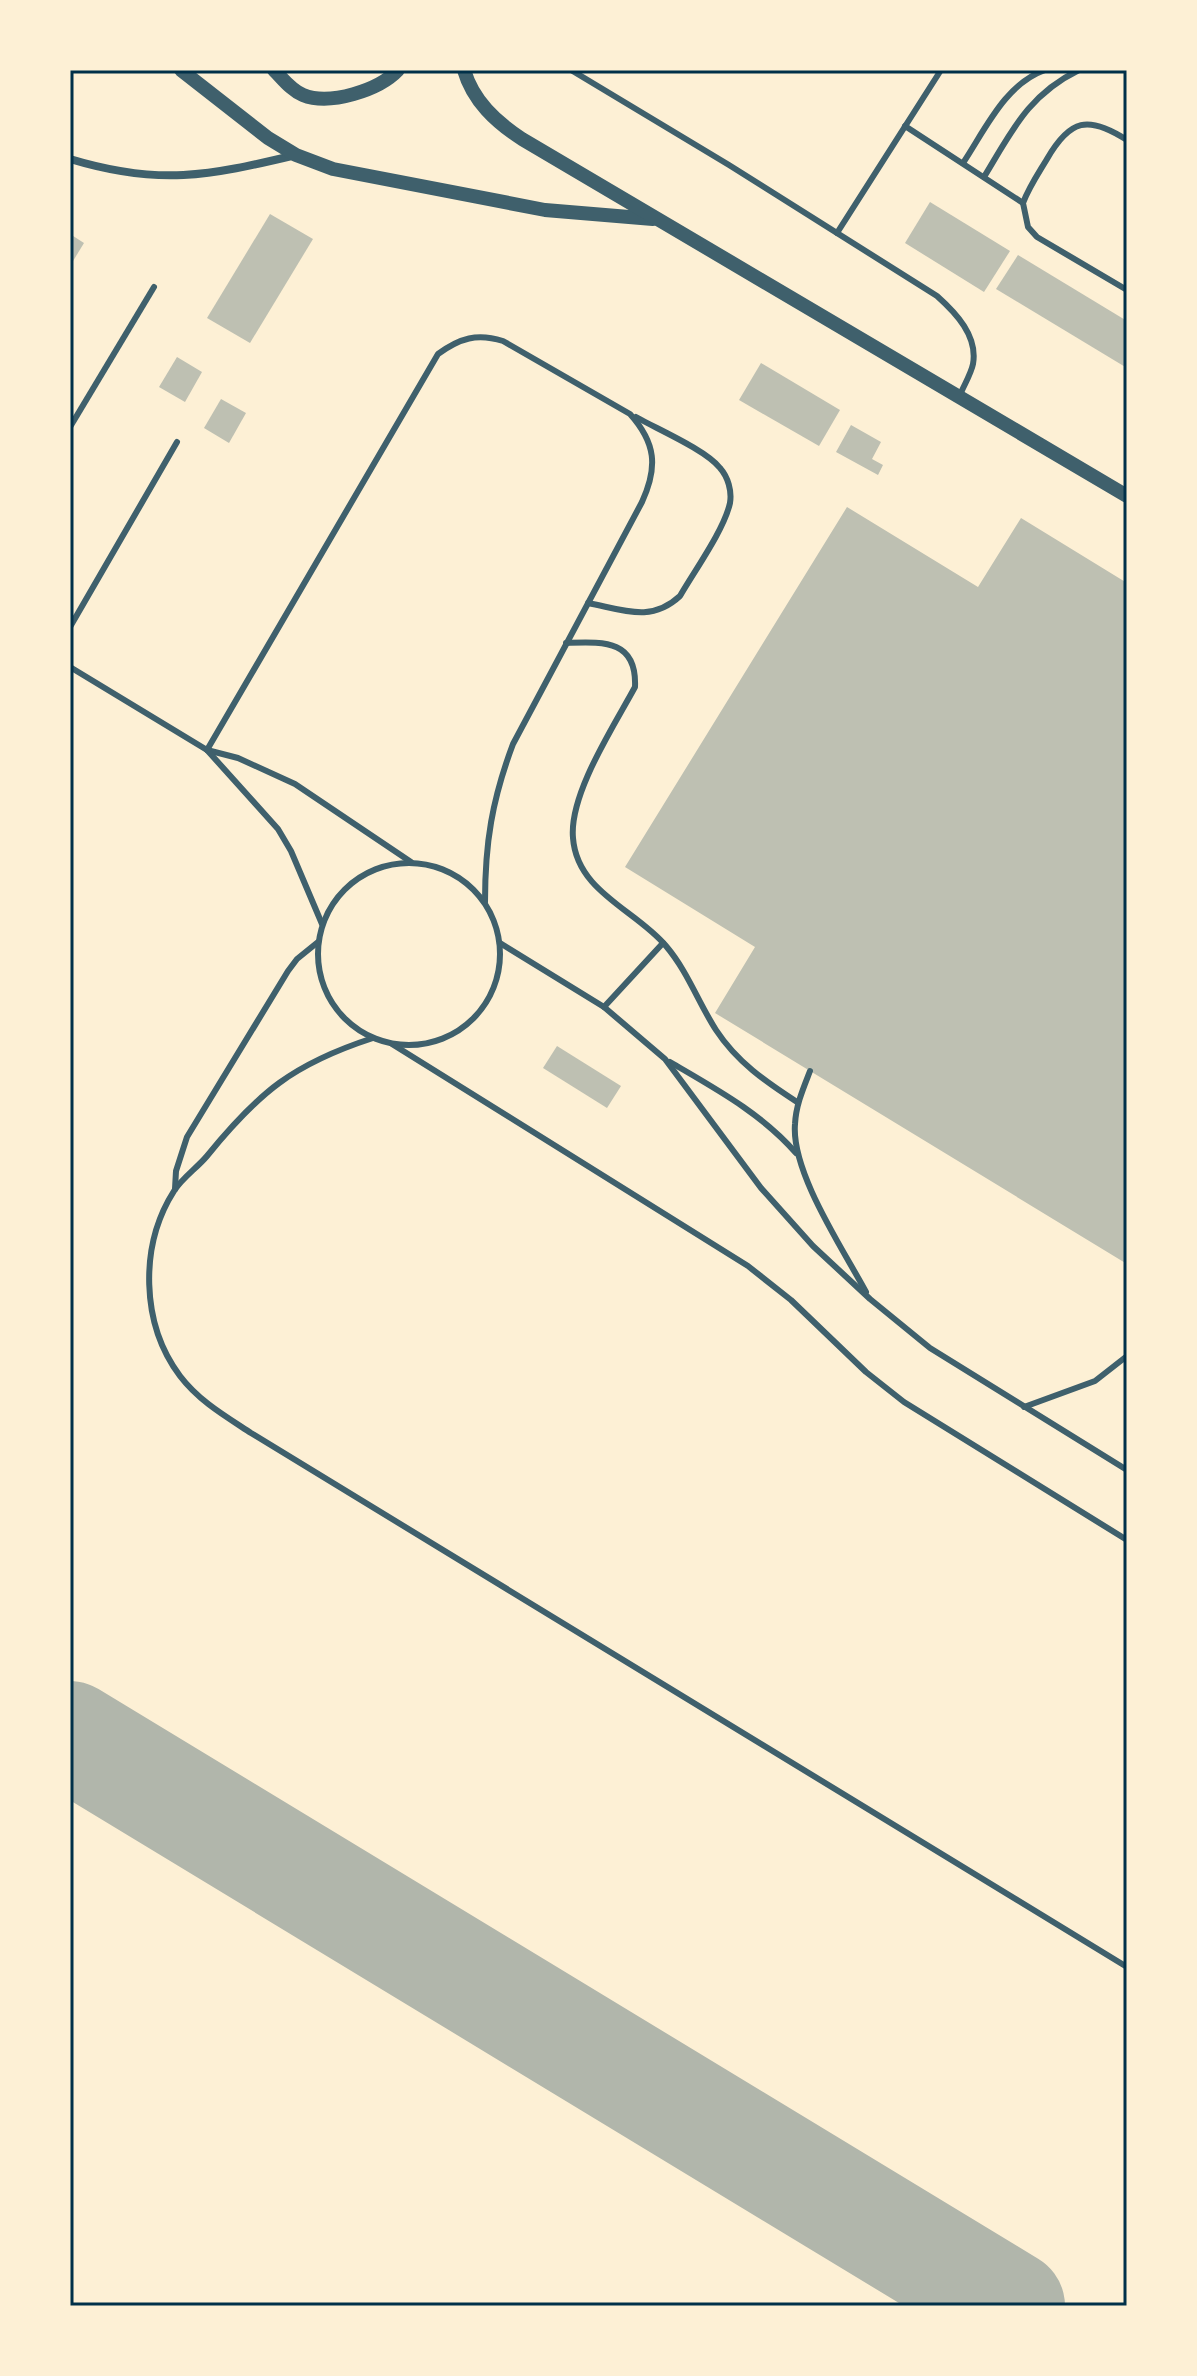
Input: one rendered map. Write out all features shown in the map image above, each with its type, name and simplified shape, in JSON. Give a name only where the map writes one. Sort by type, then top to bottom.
[{"type":"street","points":[[181,70],[268,138],[296,155],[333,169],[439,192],[545,210],[656,219]]},
{"type":"street","points":[[274,70],[288,85],[305,96],[329,97],[367,90],[381,84],[398,70]]},
{"type":"street","points":[[464,70],[479,103],[501,126],[1127,496]]},
{"type":"street","points":[[70,159],[107,170],[179,177],[226,171],[296,155]]},
{"type":"lane","points":[[571,70],[937,296],[953,310],[971,341],[973,362],[959,398]]},
{"type":"lane","points":[[837,233],[941,70]]},
{"type":"lane","points":[[963,163],[1007,97],[1019,84],[1045,70]]},
{"type":"lane","points":[[984,177],[1033,101],[1044,90],[1079,70]]},
{"type":"lane","points":[[1127,140],[1093,124],[1069,130],[1059,138],[1023,203],[1028,227],[1037,237],[1127,290]]},
{"type":"lane","points":[[905,126],[1023,203]]},
{"type":"lane","points":[[70,427],[154,287]]},
{"type":"lane","points":[[207,750],[438,354],[452,343],[469,337],[486,336],[503,341],[706,456],[720,467],[729,482],[731,500],[725,516],[680,596],[671,605],[645,614],[588,603]]},
{"type":"lane","points":[[485,902],[489,821],[499,781],[530,709],[650,485],[653,466],[650,446],[643,429],[630,414]]},
{"type":"lane","points":[[70,627],[177,442]]},
{"type":"lane","points":[[566,643],[600,643],[619,647],[630,657],[636,672],[635,687],[582,787],[574,813],[573,839],[580,865],[595,887],[663,943],[684,969],[715,1029],[735,1056],[760,1078],[797,1102]]},
{"type":"lane","points":[[70,667],[207,750],[238,758],[295,784],[411,862]]},
{"type":"lane","points":[[207,750],[278,829],[291,851],[322,924]]},
{"type":"lane","points":[[392,1044],[433,1042],[454,1034],[485,1005],[501,964],[495,922],[485,902],[471,886],[453,874],[411,862],[392,864],[357,878],[342,891],[322,924],[318,965],[324,988],[336,1009],[352,1025],[373,1038],[392,1044],[748,1266],[791,1300],[866,1372],[904,1402],[1127,1540]]},
{"type":"lane","points":[[175,1189],[178,1162],[187,1137],[288,971],[318,942]]},
{"type":"lane","points":[[500,943],[604,1007],[665,1059],[753,1111],[777,1131],[796,1153]]},
{"type":"lane","points":[[604,1007],[663,943]]},
{"type":"lane","points":[[373,1038],[334,1050],[269,1089],[245,1110],[175,1189],[157,1224],[149,1263],[150,1302],[161,1341],[180,1375],[207,1404],[1127,1967]]},
{"type":"lane","points":[[665,1059],[761,1188],[813,1246],[870,1299],[930,1348],[1127,1470]]},
{"type":"lane","points":[[810,1071],[797,1102],[794,1127],[796,1153],[805,1177],[870,1299]]},
{"type":"lane","points":[[1024,1407],[1095,1381],[1127,1356]]},
{"type":"building","points":[[930,202],[1010,251],[984,292],[905,243]]},
{"type":"building","points":[[270,214],[313,239],[250,343],[207,318]]},
{"type":"building","points":[[70,234],[84,243],[70,266]]},
{"type":"building","points":[[1018,255],[1127,321],[1127,368],[996,289]]},
{"type":"building","points":[[177,357],[202,372],[185,402],[159,387]]},
{"type":"building","points":[[761,363],[840,410],[819,446],[739,400]]},
{"type":"building","points":[[221,399],[246,413],[229,443],[204,428]]},
{"type":"building","points":[[851,425],[881,442],[872,459],[883,465],[878,475],[836,452]]},
{"type":"building","points":[[847,507],[978,587],[1021,518],[1127,583],[1127,1264],[715,1013],[755,947],[625,867]]},
{"type":"building","points":[[557,1046],[621,1086],[607,1108],[543,1068]]},
{"type":"taxiway","points":[[70,1736],[1010,2306]]}]
